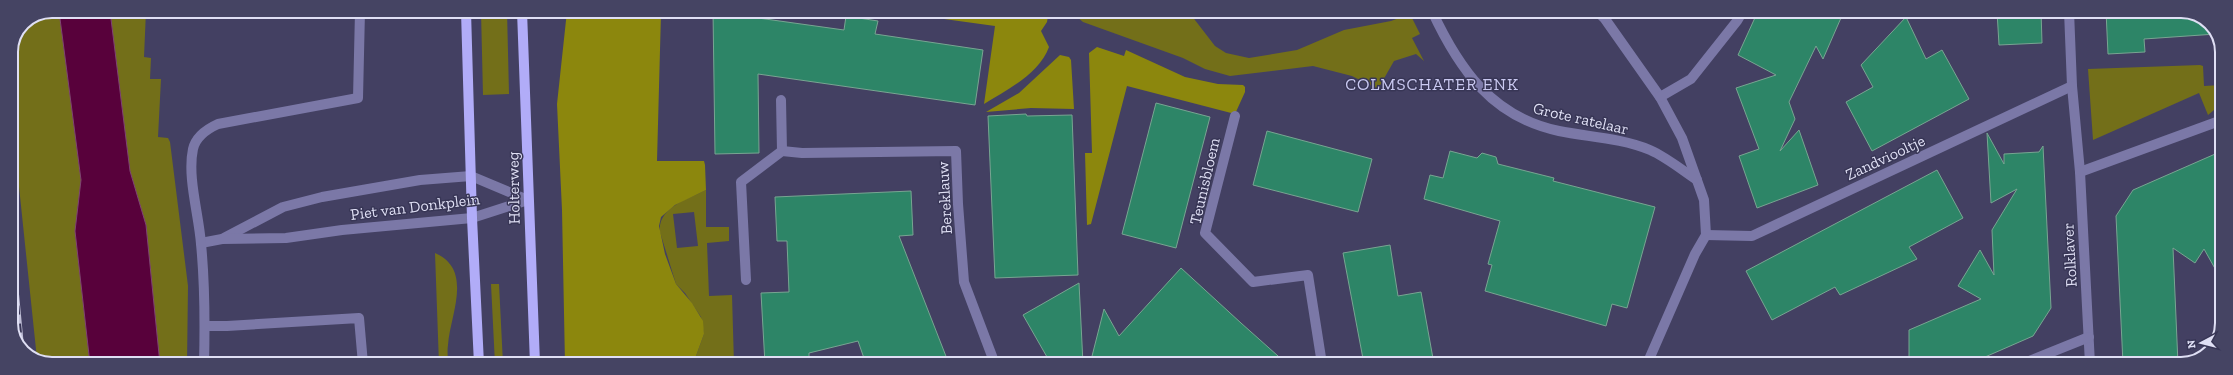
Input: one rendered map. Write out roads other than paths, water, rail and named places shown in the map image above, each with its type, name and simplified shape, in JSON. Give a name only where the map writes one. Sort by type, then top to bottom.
[{"type":"main road","points":[[466,18],[470,176],[479,357]]},
{"type":"main road","name":"Holterweg","points":[[522,18],[535,357]]},
{"type":"street","points":[[204,357],[205,286],[192,174],[193,149],[199,137],[207,129],[218,124],[358,98],[360,18]]},
{"type":"street","name":"Grote ratelaar","points":[[1436,18],[1456,56],[1476,82],[1493,101],[1520,119],[1558,131],[1605,137],[1651,151],[1696,180]]},
{"type":"street","points":[[1604,18],[1660,98],[1682,138],[1704,200],[1706,235],[1695,254],[1649,357]]},
{"type":"street","points":[[1660,98],[1691,79],[1738,18]]},
{"type":"street","name":"Rolklaver","points":[[2069,18],[2072,86],[2080,172],[2090,357]]},
{"type":"street","name":"Zandviooltje","points":[[1706,235],[1752,236],[2072,86]]},
{"type":"street","points":[[746,280],[742,182],[782,151],[781,100]]},
{"type":"street","name":"Teunisbloem","points":[[1235,116],[1205,233],[1253,282],[1308,275],[1321,357]]},
{"type":"street","points":[[2080,172],[2215,123]]},
{"type":"street","name":"Bereklauw","points":[[782,151],[802,153],[956,152],[964,282],[992,357]]},
{"type":"street","name":"Piet van Donkplein","points":[[222,239],[283,207],[322,197],[420,180],[470,176],[528,200]]},
{"type":"street","name":"Piet van Donkplein","points":[[201,243],[222,239],[286,238],[342,230],[472,218],[528,200]]},
{"type":"street","points":[[205,326],[360,318],[363,357]]},
{"type":"street","points":[[2039,357],[2089,337]]},
{"type":"railway","points":[[18,307],[21,335]]},
{"type":"district","name":"COLMSCHATER ENK","points":[[1432,84]]}]
